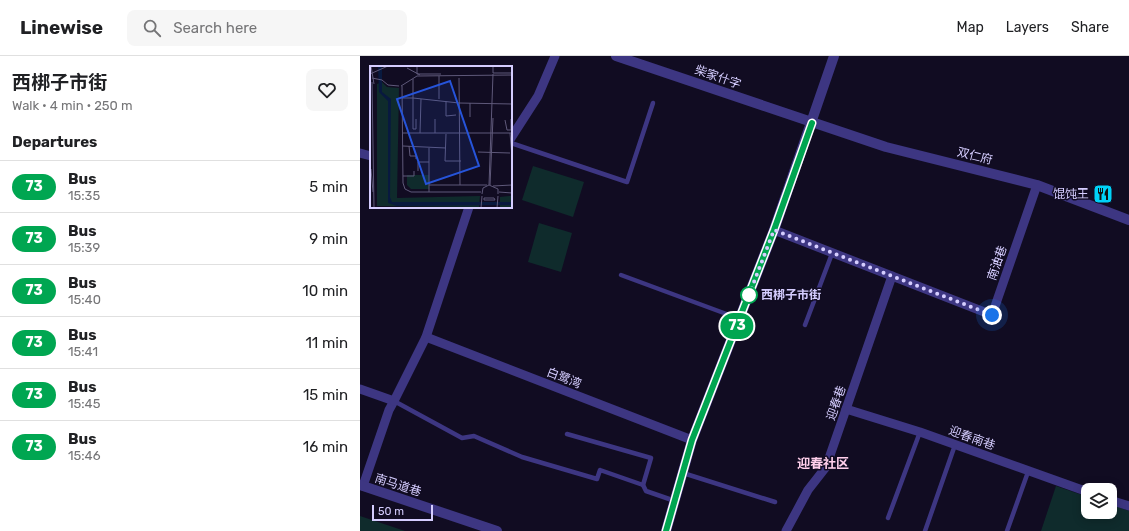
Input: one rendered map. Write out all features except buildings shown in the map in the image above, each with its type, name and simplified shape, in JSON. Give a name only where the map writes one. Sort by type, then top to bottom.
[{"type":"street","points":[[512,136],[538,96],[555,56]]},
{"type":"street","name":"柴家什字","points":[[616,56],[812,123]]},
{"type":"street","points":[[666,531],[692,440],[774,230],[834,56]]},
{"type":"street","name":"双仁府","points":[[812,123],[886,147],[1037,185],[1129,220]]},
{"type":"street","points":[[360,153],[370,156]]},
{"type":"street","name":"南油巷","points":[[892,276],[992,315],[1037,185]]},
{"type":"street","points":[[361,486],[386,417],[426,337],[469,208]]},
{"type":"street","points":[[774,230],[892,276]]},
{"type":"street","name":"迎春巷","points":[[786,531],[808,490],[826,466],[892,276]]},
{"type":"street","name":"白鹭湾","points":[[426,337],[692,440]]},
{"type":"street","points":[[360,389],[394,401]]},
{"type":"street","name":"迎春南巷","points":[[846,409],[920,432],[1028,472],[1081,490]]},
{"type":"street","name":"南马道巷","points":[[361,486],[497,531]]},
{"type":"street","points":[[1117,502],[1129,506]]},
{"type":"lane","points":[[512,143],[626,182],[653,103]]},
{"type":"lane","points":[[804,325],[832,252]]},
{"type":"lane","points":[[621,276],[740,319]]},
{"type":"lane","points":[[394,401],[462,438],[474,436],[522,457],[597,478],[600,470],[643,485]]},
{"type":"lane","points":[[888,518],[920,432]]},
{"type":"lane","points":[[567,434],[651,458],[643,485],[646,491],[674,500]]},
{"type":"lane","points":[[925,531],[955,445]]},
{"type":"lane","points":[[1007,531],[1028,472]]},
{"type":"lane","points":[[683,473],[775,502]]},
{"type":"green space","points":[[533,166],[584,182],[573,217],[522,200]]},
{"type":"green space","points":[[539,223],[572,233],[561,272],[528,262]]},
{"type":"green space","points":[[1056,486],[1081,495],[1081,519],[1117,519],[1117,507],[1129,511],[1129,531],[1041,531]]},
{"type":"green space","points":[[360,516],[405,531],[360,531]]},
{"type":"bus line","name":"73","points":[[666,531],[692,440],[774,230],[812,123]]},
{"type":"place","name":"馄饨王","points":[[1103,194]]},
{"type":"place","name":"西梆子市街","points":[[749,295]]},
{"type":"district","name":"迎春社区","points":[[823,463]]},
{"type":"route","points":[[749,295],[774,230],[892,276],[906,283],[992,315]]}]
